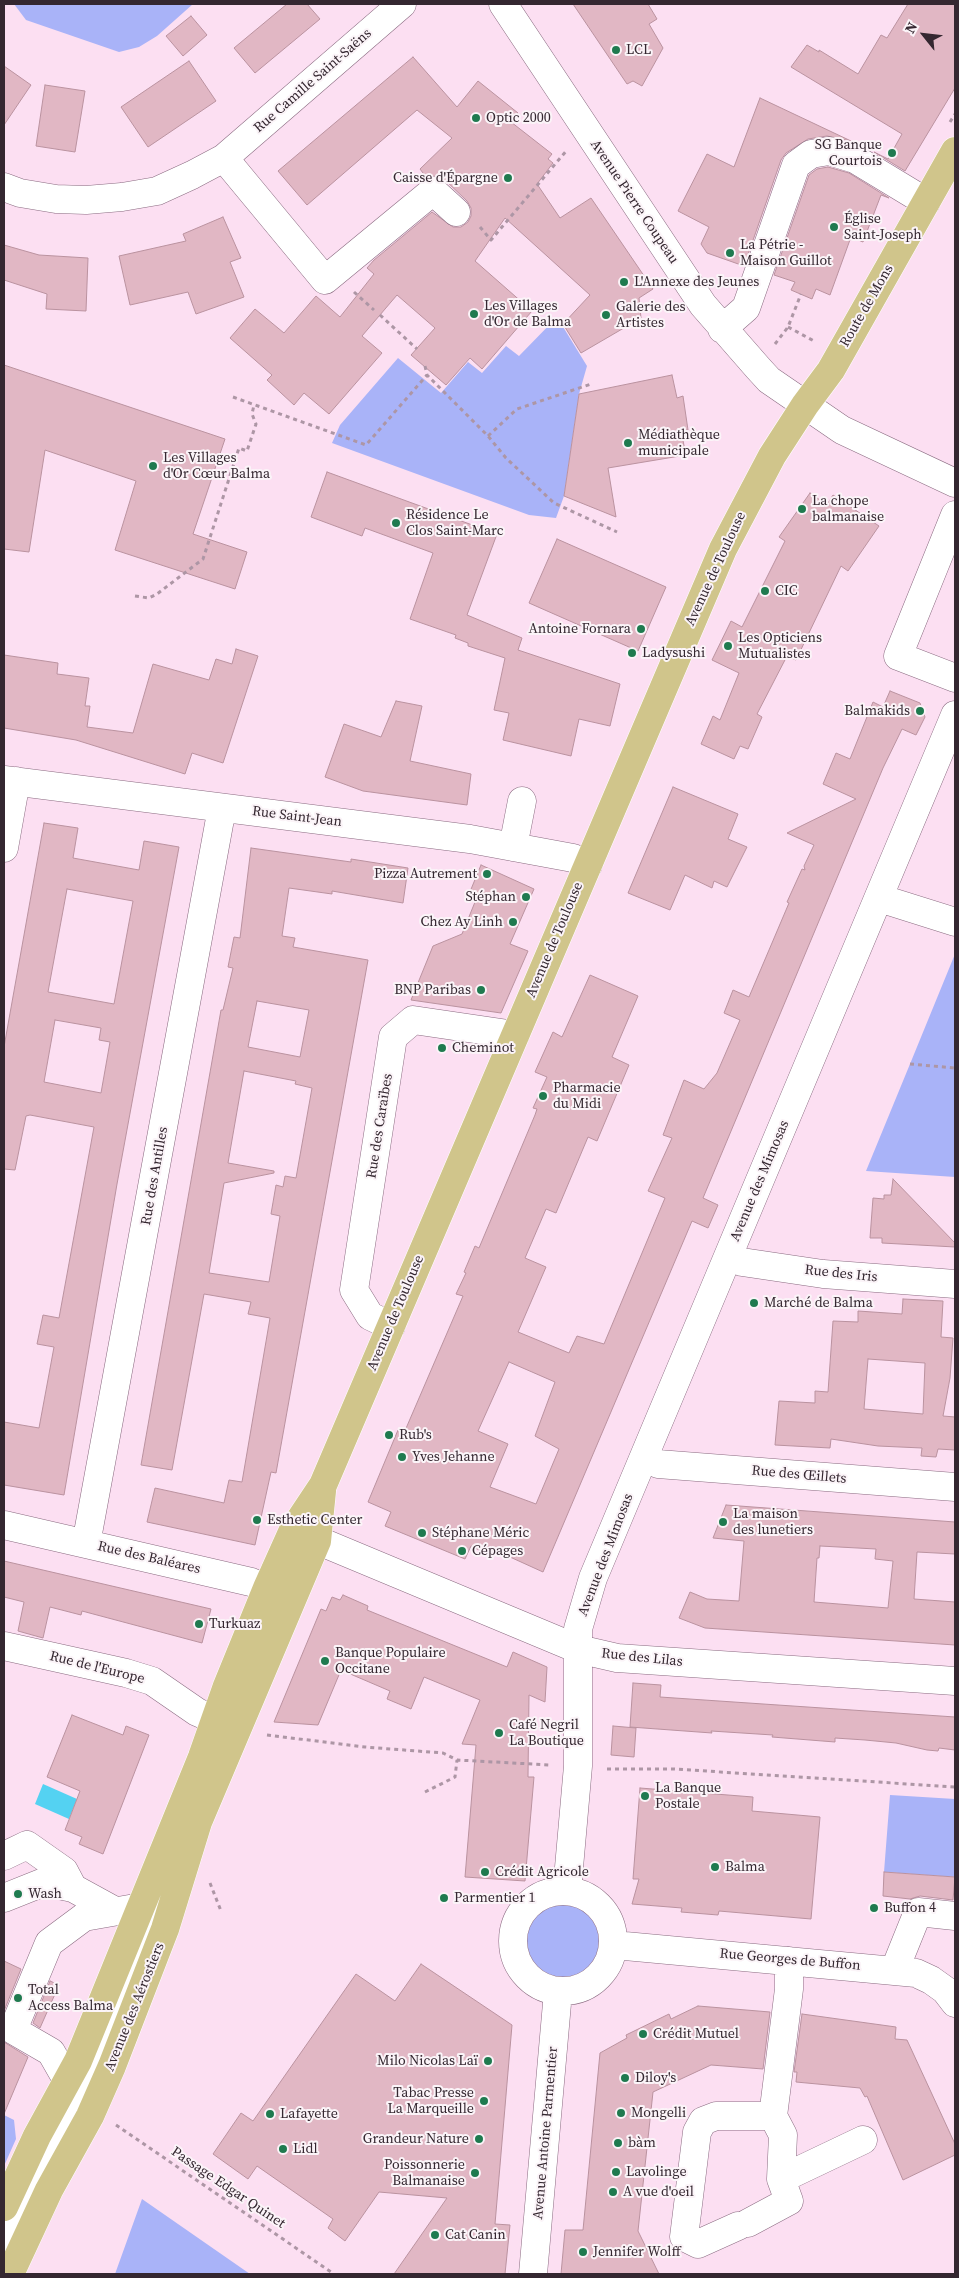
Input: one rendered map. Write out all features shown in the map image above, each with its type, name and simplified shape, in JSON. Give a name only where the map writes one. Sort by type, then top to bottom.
[{"type":"main road","name":"Route de Mons","points":[[805,405],[831,370],[955,151]]},
{"type":"main road","name":"Avenue de Toulouse","points":[[237,1728],[279,1593],[305,1536],[323,1484],[723,549],[768,464],[805,405]]},
{"type":"main road","points":[[4,2207],[37,2136],[78,2061],[128,1909],[166,1847],[202,1757],[237,1728]]},
{"type":"main road","name":"Avenue des Aérostiers","points":[[10,2274],[49,2190],[90,2116],[112,2066],[165,1929],[198,1822],[237,1728]]},
{"type":"street","name":"Avenue Pierre Coupeau","points":[[503,4],[703,305],[722,329],[769,380],[842,430],[955,482]]},
{"type":"street","name":"Rue Camille Saint-Saëns","points":[[4,187],[20,193],[56,199],[122,197],[157,191],[224,158],[394,6]]},
{"type":"street","points":[[722,329],[746,308],[796,165],[811,154],[829,151],[856,160],[926,202]]},
{"type":"street","points":[[224,158],[336,283],[433,191],[456,212]]},
{"type":"street","points":[[955,514],[898,656],[955,678]]},
{"type":"street","name":"Avenue des Mimosas","points":[[578,1649],[578,1629],[593,1578],[955,717]]},
{"type":"street","points":[[4,848],[10,781]]},
{"type":"street","name":"Rue Saint-Jean","points":[[10,781],[470,839],[573,858],[588,865]]},
{"type":"street","points":[[513,847],[522,801]]},
{"type":"street","name":"Rue des Antilles","points":[[86,1544],[222,808]]},
{"type":"street","points":[[879,898],[955,922]]},
{"type":"street","name":"Rue des Caraïbes","points":[[391,1326],[370,1316],[354,1290],[394,1036],[413,1020],[515,1035]]},
{"type":"street","name":"Rue des Iris","points":[[729,1256],[742,1262],[823,1274],[955,1284]]},
{"type":"street","name":"Rue des Œillets","points":[[644,1458],[658,1464],[955,1487]]},
{"type":"street","name":"Rue des Baléares","points":[[4,1525],[245,1581],[279,1593]]},
{"type":"street","name":"Rue des Lilas","points":[[305,1536],[578,1649],[617,1658],[955,1681]]},
{"type":"street","name":"Rue de l'Europe","points":[[4,1646],[126,1672],[152,1682],[197,1712],[237,1728]]},
{"type":"street","points":[[567,1890],[578,1766],[578,1649]]},
{"type":"street","points":[[4,1856],[27,1845],[64,1871],[73,1888]]},
{"type":"street","points":[[4,2253],[25,2204],[77,2106],[145,1942],[166,1847]]},
{"type":"street","points":[[4,1898],[44,1882],[73,1888],[128,1909]]},
{"type":"street","points":[[567,1890],[586,1896],[601,1908],[611,1925],[614,1945],[610,1960],[601,1974],[589,1985],[574,1990],[558,1992],[534,1983],[524,1974],[513,1951],[512,1938],[516,1922],[524,1908],[536,1898],[552,1892],[567,1890]]},
{"type":"street","points":[[67,2080],[51,2052],[8,2027],[49,1943],[84,1917],[128,1909]]},
{"type":"street","points":[[895,1970],[918,1912],[955,1916]]},
{"type":"street","name":"Rue Georges de Buffon","points":[[614,1945],[916,1973],[931,1980],[945,1990],[955,2003]]},
{"type":"street","points":[[773,2116],[716,2116],[703,2121],[696,2132],[684,2237],[698,2244],[743,2225],[788,2202],[781,2179],[783,2135],[773,2116],[790,1989],[789,1961]]},
{"type":"street","name":"Avenue Antoine Parmentier","points":[[533,2274],[558,1992]]},
{"type":"street","points":[[781,2179],[863,2140]]},
{"type":"path","points":[[456,212],[462,206],[492,240],[567,150]]},
{"type":"path","points":[[336,283],[374,310]]},
{"type":"path","points":[[770,352],[788,327],[801,294]]},
{"type":"path","points":[[380,315],[417,349]]},
{"type":"path","points":[[788,327],[816,342]]},
{"type":"path","points":[[425,366],[427,375],[488,436],[506,458],[554,503],[617,532]]},
{"type":"path","points":[[233,397],[366,445],[427,375]]},
{"type":"path","points":[[488,436],[517,409],[591,384]]},
{"type":"path","points":[[135,596],[149,598],[157,594],[203,559],[239,448],[247,450],[256,424],[252,414],[254,406]]},
{"type":"path","points":[[910,1064],[955,1068]]},
{"type":"path","points":[[237,1728],[365,1748],[443,1753],[457,1760],[626,1770],[674,1770],[955,1787]]},
{"type":"path","points":[[425,1792],[456,1777],[457,1760]]},
{"type":"path","name":"Passage Edgar Quinet","points":[[113,2122],[334,2274]]},
{"type":"shaded area","points":[[14,4],[193,4],[157,36],[139,47],[119,52],[26,20]]},
{"type":"shaded area","points":[[557,317],[587,366],[579,394],[564,496],[556,518],[529,515],[332,443],[340,425],[398,358],[441,393],[468,362],[482,373],[506,346],[519,356]]},
{"type":"shaded area","points":[[955,954],[955,1177],[866,1171],[910,1064]]},
{"type":"shaded area","points":[[43,1784],[77,1799],[69,1819],[35,1804]]},
{"type":"shaded area","points":[[890,1795],[955,1799],[955,1877],[884,1872]]},
{"type":"shaded area","points":[[570,1905],[589,1915],[597,1927],[599,1941],[597,1955],[589,1967],[577,1975],[556,1977],[537,1967],[529,1955],[527,1934],[537,1915],[549,1907]]},
{"type":"shaded area","points":[[4,2115],[14,2120],[16,2139],[4,2166]]},
{"type":"shaded area","points":[[142,2199],[250,2274],[115,2274]]},
{"type":"building","points":[[287,4],[307,4],[320,19],[255,73],[234,48]]},
{"type":"building","points":[[573,4],[648,4],[657,19],[649,24],[663,48],[642,86],[633,81],[627,84]]},
{"type":"building","points":[[908,4],[955,4],[955,88],[905,171],[874,152],[888,159],[902,134],[791,67],[807,45],[819,52],[819,50],[858,74],[881,35],[887,38]]},
{"type":"building","points":[[191,16],[207,35],[183,56],[166,36]]},
{"type":"building","points":[[413,57],[457,107],[478,81],[518,113],[511,122],[552,154],[548,159],[553,163],[537,184],[560,218],[591,198],[653,289],[639,298],[641,318],[581,353],[563,324],[590,295],[505,218],[475,261],[532,311],[482,369],[470,358],[446,385],[411,355],[435,328],[397,295],[362,336],[382,353],[329,414],[304,393],[294,405],[267,380],[272,375],[230,338],[255,309],[284,333],[316,296],[340,317],[374,274],[367,268],[374,260],[432,212],[453,227],[461,227],[468,222],[471,216],[471,208],[467,201],[444,179],[437,176],[426,177],[420,169],[452,138],[417,110],[307,205],[278,171]]},
{"type":"building","points":[[189,61],[216,101],[148,147],[121,107]]},
{"type":"building","points":[[4,66],[31,85],[4,125]]},
{"type":"building","points":[[45,85],[85,91],[75,152],[36,146]]},
{"type":"building","points":[[760,98],[851,141],[827,136],[808,139],[786,153],[781,160],[744,266],[707,253],[701,244],[709,227],[678,211],[707,154],[734,167]]},
{"type":"building","name":"Église Saint-Joseph","points":[[828,167],[849,173],[889,198],[881,195],[863,242],[851,237],[830,295],[816,289],[812,299],[791,290],[795,282],[774,275],[809,175],[817,169]]},
{"type":"building","points":[[223,217],[241,258],[230,262],[244,297],[196,314],[188,292],[130,305],[119,256],[186,241],[183,234]]},
{"type":"building","points":[[4,245],[39,255],[88,258],[86,311],[46,309],[47,294],[4,280]]},
{"type":"building","name":"Les Villages d'Or Cœur Balma","points":[[4,365],[225,439],[193,534],[247,552],[235,589],[115,550],[136,481],[45,450],[29,552],[4,549]]},
{"type":"building","name":"Médiathèque municipale","points":[[672,375],[677,398],[683,396],[688,430],[681,431],[686,455],[608,468],[616,517],[564,496],[579,394]]},
{"type":"building","points":[[327,472],[497,534],[467,615],[522,638],[518,650],[620,684],[610,726],[579,719],[571,756],[503,740],[509,713],[494,710],[505,658],[468,646],[468,643],[455,638],[456,635],[410,619],[433,553],[365,528],[362,536],[311,517]]},
{"type":"building","points":[[810,493],[827,505],[833,495],[879,526],[848,571],[841,566],[796,660],[787,656],[757,714],[762,717],[748,749],[740,746],[734,759],[701,744],[713,716],[720,720],[739,673],[712,660],[731,621],[742,627],[785,541],[779,537]]},
{"type":"building","points":[[557,539],[666,587],[638,651],[529,603]]},
{"type":"building","points":[[236,649],[258,656],[223,763],[192,753],[185,774],[76,740],[4,728],[4,655],[58,663],[57,674],[89,678],[85,706],[90,706],[87,727],[133,733],[153,664],[209,680],[216,659],[232,664]]},
{"type":"building","points":[[890,691],[920,703],[925,717],[916,735],[902,729],[883,768],[703,1198],[718,1205],[708,1228],[692,1221],[543,1572],[488,1547],[485,1553],[471,1546],[465,1559],[385,1526],[391,1512],[368,1502],[398,1430],[404,1433],[463,1296],[456,1294],[466,1273],[464,1272],[475,1246],[479,1248],[535,1115],[537,1109],[533,1108],[547,1077],[535,1072],[553,1032],[562,1037],[590,975],[638,996],[612,1057],[629,1065],[597,1141],[588,1137],[556,1213],[546,1209],[525,1258],[546,1267],[518,1332],[569,1353],[577,1336],[604,1344],[665,1198],[648,1191],[672,1138],[663,1135],[684,1080],[704,1089],[717,1073],[740,1020],[724,1013],[733,990],[749,997],[789,903],[787,902],[802,869],[805,870],[804,866],[814,845],[787,833],[856,799],[823,784],[836,753],[850,759],[873,702],[883,707]],"holes":[[[509,1362],[555,1382],[535,1436],[559,1449],[536,1504],[490,1487],[508,1444],[478,1431]]]},
{"type":"building","points":[[396,701],[422,706],[410,761],[471,774],[467,805],[363,791],[325,777],[344,724],[381,737]]},
{"type":"building","points":[[673,787],[738,814],[728,839],[747,847],[727,887],[714,881],[712,888],[685,875],[670,910],[628,893]]},
{"type":"building","points":[[44,823],[78,828],[73,858],[139,870],[144,841],[179,847],[117,1184],[64,1495],[4,1485],[4,1422],[39,1428],[54,1347],[37,1344],[43,1315],[59,1318],[94,1127],[30,1115],[26,1116],[15,1170],[4,1169],[4,1047]],"holes":[[[67,889],[133,901],[114,1004],[48,992]],[[55,1020],[101,1028],[99,1040],[110,1042],[101,1093],[44,1082]]]},
{"type":"building","points":[[251,848],[351,862],[351,859],[408,868],[403,903],[332,891],[332,894],[289,888],[282,936],[295,938],[293,947],[368,960],[276,1473],[271,1472],[255,1545],[147,1522],[155,1488],[224,1503],[229,1480],[242,1482],[270,1318],[248,1314],[251,1302],[204,1294],[172,1470],[141,1465],[221,1010],[223,1010],[233,968],[228,967],[234,937],[240,938]],"holes":[[[257,1001],[309,1010],[300,1057],[248,1047]],[[244,1071],[296,1081],[295,1084],[312,1088],[296,1178],[285,1176],[283,1187],[276,1185],[271,1214],[280,1216],[269,1282],[209,1273],[224,1183],[274,1173],[274,1171],[228,1163]]]},
{"type":"building","points":[[481,865],[534,889],[510,944],[528,951],[501,1013],[411,1000],[433,946],[462,934],[475,902],[467,899]]},
{"type":"building","points":[[893,1179],[955,1243],[955,1247],[882,1243],[882,1238],[870,1238],[873,1198],[884,1199],[884,1195],[891,1195]]},
{"type":"building","points":[[903,1299],[943,1301],[941,1337],[953,1338],[950,1378],[943,1416],[955,1417],[955,1450],[938,1449],[936,1457],[921,1456],[922,1448],[878,1446],[831,1439],[830,1448],[775,1445],[779,1401],[815,1403],[815,1391],[828,1392],[833,1321],[858,1322],[858,1311],[902,1314]],"holes":[[[868,1359],[925,1363],[923,1414],[864,1409]]]},
{"type":"building","points":[[726,1505],[955,1522],[955,1554],[917,1552],[914,1599],[955,1602],[955,1645],[705,1628],[679,1618],[690,1592],[707,1599],[739,1601],[744,1541],[713,1538]],"holes":[[[820,1546],[876,1549],[875,1559],[893,1561],[888,1608],[814,1602],[817,1558],[819,1558]]]},
{"type":"building","points":[[4,1561],[211,1609],[202,1643],[82,1611],[81,1615],[50,1607],[43,1638],[18,1631],[24,1602],[4,1597]]},
{"type":"building","points":[[343,1595],[368,1606],[367,1610],[507,1667],[513,1652],[547,1667],[545,1702],[529,1695],[528,1777],[534,1777],[525,1881],[465,1877],[476,1745],[462,1744],[480,1700],[424,1677],[411,1709],[387,1699],[390,1691],[341,1670],[318,1725],[274,1722],[321,1609],[326,1611],[332,1597],[340,1600]]},
{"type":"building","points":[[633,1683],[661,1685],[660,1697],[955,1717],[955,1750],[939,1748],[938,1751],[927,1750],[896,1743],[865,1740],[835,1738],[835,1742],[772,1737],[773,1735],[630,1727]]},
{"type":"building","points":[[72,1715],[123,1735],[126,1726],[149,1735],[103,1854],[79,1844],[82,1837],[65,1830],[80,1791],[47,1777]]},
{"type":"building","points":[[613,1726],[636,1728],[634,1757],[611,1755]]},
{"type":"building","name":"Balma","points":[[640,1788],[753,1797],[752,1811],[820,1817],[811,1919],[719,1911],[718,1915],[681,1912],[682,1908],[632,1904],[639,1879],[633,1879]]},
{"type":"building","points":[[884,1872],[955,1877],[953,1900],[920,1896],[910,1899],[883,1896]]},
{"type":"building","points":[[4,1961],[21,1969],[4,2011]]},
{"type":"building","points":[[421,1964],[512,2025],[495,2224],[510,2225],[505,2274],[394,2274],[447,2198],[379,2192],[345,2241],[328,2228],[333,2219],[257,2166],[248,2179],[213,2154],[241,2113],[253,2121],[356,1974],[395,2001]]},
{"type":"building","points":[[50,1981],[59,1985],[40,2028],[33,2023]]},
{"type":"building","points":[[698,2006],[770,2012],[763,2069],[711,2065],[653,2092],[638,2231],[659,2274],[561,2274],[565,2230],[583,2230],[600,2053],[627,2038],[626,2035],[669,2014],[671,2019]]},
{"type":"building","points":[[802,2014],[896,2027],[895,2039],[907,2040],[955,2144],[955,2155],[903,2180],[867,2096],[865,2097],[860,2088],[796,2082],[797,2072],[794,2072]]},
{"type":"building","points":[[4,2042],[28,2057],[4,2114]]},
{"type":"place","name":"LCL","points":[[616,50]]},
{"type":"place","name":"Optic 2000","points":[[476,118]]},
{"type":"place","name":"SG Banque Courtois","points":[[892,153]]},
{"type":"place","name":"Caisse d'Épargne","points":[[508,178]]},
{"type":"place","name":"Église Saint-Joseph","points":[[834,227]]},
{"type":"place","name":"La Pétrie - Maison Guillot","points":[[730,253]]},
{"type":"place","name":"L'Annexe des Jeunes","points":[[624,282]]},
{"type":"place","name":"Les Villages d'Or de Balma","points":[[474,314]]},
{"type":"place","name":"Galerie des Artistes","points":[[606,315]]},
{"type":"place","name":"Médiathèque municipale","points":[[628,443]]},
{"type":"place","name":"Les Villages d'Or Cœur Balma","points":[[153,466]]},
{"type":"place","name":"La chope balmanaise","points":[[802,509]]},
{"type":"place","name":"Résidence Le Clos Saint-Marc","points":[[396,523]]},
{"type":"place","name":"CIC","points":[[765,591]]},
{"type":"place","name":"Antoine Fornara","points":[[641,629]]},
{"type":"place","name":"Les Opticiens Mutualistes","points":[[728,646]]},
{"type":"place","name":"Ladysushi","points":[[632,653]]},
{"type":"place","name":"Balmakids","points":[[920,711]]},
{"type":"place","name":"Pizza Autrement","points":[[487,874]]},
{"type":"place","name":"Stéphan","points":[[526,897]]},
{"type":"place","name":"Chez Ay Linh","points":[[513,922]]},
{"type":"place","name":"BNP Paribas","points":[[481,990]]},
{"type":"place","name":"Cheminot","points":[[442,1048]]},
{"type":"place","name":"Pharmacie du Midi","points":[[543,1096]]},
{"type":"place","name":"Marché de Balma","points":[[754,1303]]},
{"type":"place","name":"Rub's","points":[[389,1435]]},
{"type":"place","name":"Yves Jehanne","points":[[402,1457]]},
{"type":"place","name":"Esthetic Center","points":[[257,1520]]},
{"type":"place","name":"La maison des lunetiers","points":[[723,1522]]},
{"type":"place","name":"Stéphane Méric","points":[[422,1533]]},
{"type":"place","name":"Cépages","points":[[462,1551]]},
{"type":"place","name":"Turkuaz","points":[[199,1624]]},
{"type":"place","name":"Banque Populaire Occitane","points":[[325,1661]]},
{"type":"place","name":"Café Negril La Boutique","points":[[499,1733]]},
{"type":"place","name":"La Banque Postale","points":[[645,1796]]},
{"type":"place","name":"Balma","points":[[715,1867]]},
{"type":"place","name":"Crédit Agricole","points":[[485,1872]]},
{"type":"place","name":"Wash","points":[[18,1894]]},
{"type":"place","name":"Parmentier 1","points":[[444,1898]]},
{"type":"place","name":"Buffon 4","points":[[874,1908]]},
{"type":"place","name":"Total Access Balma","points":[[18,1998]]},
{"type":"place","name":"Crédit Mutuel","points":[[643,2034]]},
{"type":"place","name":"Milo Nicolas Laï","points":[[488,2061]]},
{"type":"place","name":"Diloy's","points":[[625,2078]]},
{"type":"place","name":"Tabac Presse La Marqueille","points":[[484,2101]]},
{"type":"place","name":"Mongelli","points":[[621,2113]]},
{"type":"place","name":"Lafayette","points":[[270,2114]]},
{"type":"place","name":"Grandeur Nature","points":[[479,2139]]},
{"type":"place","name":"bàm","points":[[618,2143]]},
{"type":"place","name":"Lidl","points":[[283,2149]]},
{"type":"place","name":"Lavolinge","points":[[616,2172]]},
{"type":"place","name":"Poissonnerie Balmanaise","points":[[475,2173]]},
{"type":"place","name":"A vue d'oeil","points":[[613,2192]]},
{"type":"place","name":"Cat Canin","points":[[435,2235]]},
{"type":"place","name":"Jennifer Wolff","points":[[583,2252]]}]
